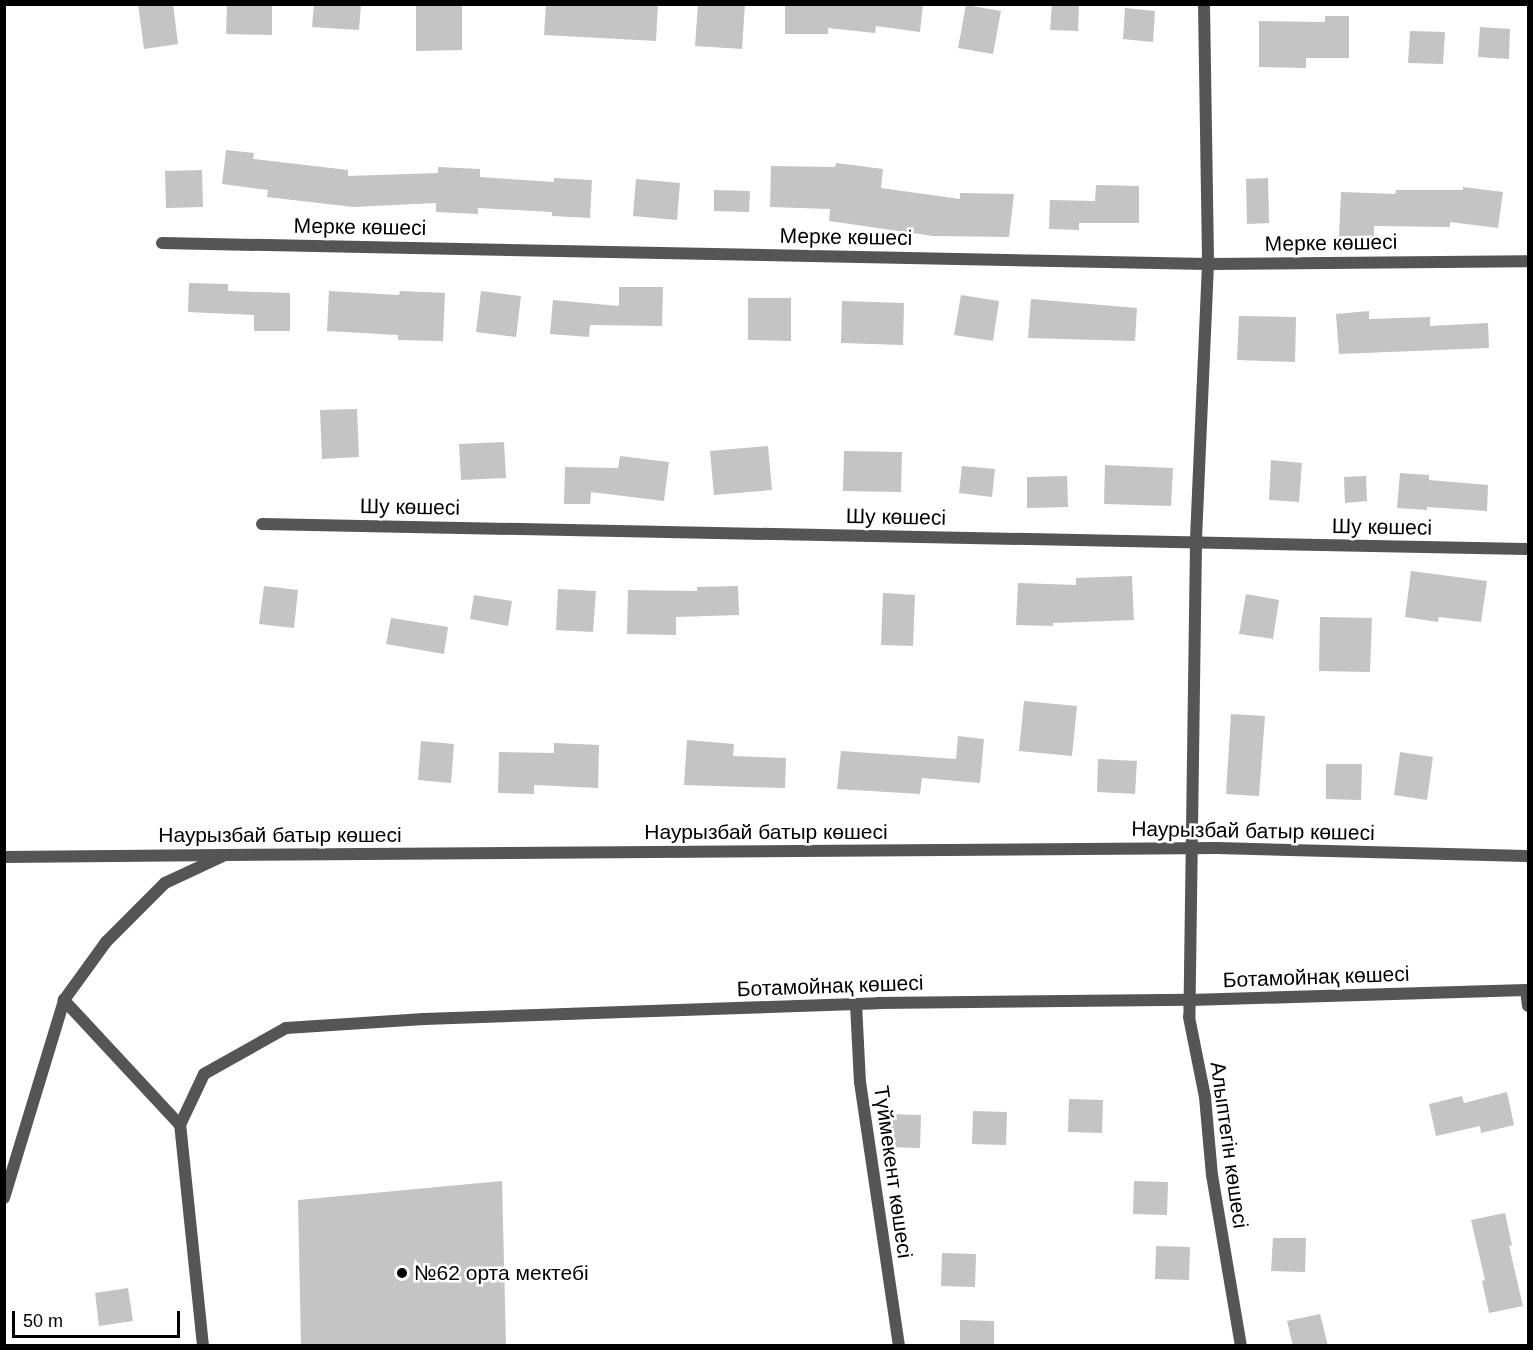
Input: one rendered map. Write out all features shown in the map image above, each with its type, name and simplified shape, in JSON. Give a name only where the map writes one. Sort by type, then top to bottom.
[{"type":"street","name":"Алыптегін көшесі","points":[[1204,4],[1208,264],[1196,543],[1190,1017],[1205,1096],[1212,1175],[1241,1346]]},
{"type":"street","name":"Мерке көшесі","points":[[162,243],[1208,264],[1528,261]]},
{"type":"street","name":"Шу көшесі","points":[[262,524],[1528,549]]},
{"type":"street","name":"Наурызбай батыр көшесі","points":[[4,857],[1192,848],[1528,856]]},
{"type":"street","points":[[4,1198],[64,1000],[106,942],[165,883],[225,855]]},
{"type":"street","name":"Ботамойнақ көшесі","points":[[180,1125],[204,1074],[286,1028],[424,1019],[856,1004],[1190,1000],[1527,990],[1528,1006]]},
{"type":"street","points":[[64,1000],[180,1125],[203,1346]]},
{"type":"street","name":"Түймекент көшесі","points":[[856,1004],[860,1082],[899,1346]]},
{"type":"building","points":[[138,4],[173,4],[178,44],[144,49]]},
{"type":"building","points":[[227,4],[272,4],[272,35],[226,34]]},
{"type":"building","points":[[314,4],[361,4],[359,30],[312,27]]},
{"type":"building","points":[[416,4],[462,4],[462,50],[416,51]]},
{"type":"building","points":[[546,4],[658,4],[656,41],[544,35]]},
{"type":"building","points":[[698,4],[745,4],[742,49],[695,46]]},
{"type":"building","points":[[785,4],[923,4],[920,32],[876,26],[875,33],[828,28],[828,34],[785,34]]},
{"type":"building","points":[[1052,4],[1079,4],[1078,31],[1050,30]]},
{"type":"building","points":[[966,5],[1001,11],[993,54],[958,48]]},
{"type":"building","points":[[1125,8],[1155,11],[1153,42],[1123,39]]},
{"type":"building","points":[[1325,16],[1349,16],[1349,58],[1306,58],[1306,68],[1259,67],[1259,21],[1325,22]]},
{"type":"building","points":[[1480,27],[1510,29],[1509,59],[1478,57]]},
{"type":"building","points":[[1410,31],[1445,32],[1443,64],[1408,63]]},
{"type":"building","points":[[226,150],[254,153],[253,159],[348,170],[348,176],[438,173],[438,167],[480,169],[480,177],[554,182],[554,178],[592,180],[590,218],[552,216],[552,212],[478,208],[478,214],[436,212],[436,203],[353,207],[267,197],[268,190],[222,184]]},
{"type":"building","points":[[836,163],[883,169],[881,188],[960,199],[960,193],[1014,194],[1009,237],[933,236],[829,221],[830,209],[770,207],[771,166],[835,167]]},
{"type":"building","points":[[202,170],[203,207],[166,208],[165,171]]},
{"type":"building","points":[[1268,178],[1269,223],[1247,224],[1246,179]]},
{"type":"building","points":[[636,179],[680,183],[677,220],[633,216]]},
{"type":"building","points":[[1096,185],[1139,186],[1139,223],[1079,223],[1079,230],[1049,229],[1050,200],[1095,201]]},
{"type":"building","points":[[1463,187],[1503,192],[1498,228],[1450,222],[1450,227],[1374,226],[1374,238],[1339,237],[1341,192],[1395,194],[1396,190],[1463,190]]},
{"type":"building","points":[[714,190],[750,191],[749,212],[714,211]]},
{"type":"building","points":[[189,283],[228,284],[228,291],[290,293],[290,331],[254,331],[254,315],[188,312]]},
{"type":"building","points":[[619,287],[663,287],[662,326],[590,325],[589,337],[550,334],[553,300],[619,306]]},
{"type":"building","points":[[329,291],[399,295],[400,291],[445,293],[443,341],[398,340],[398,335],[327,331]]},
{"type":"building","points":[[481,291],[521,296],[516,337],[476,332]]},
{"type":"building","points":[[961,295],[999,301],[993,341],[954,335]]},
{"type":"building","points":[[748,298],[791,298],[791,341],[748,340]]},
{"type":"building","points":[[1031,299],[1137,308],[1135,341],[1028,338]]},
{"type":"building","points":[[842,301],[904,303],[903,345],[841,343]]},
{"type":"building","points":[[1369,311],[1369,319],[1430,317],[1430,326],[1488,323],[1489,348],[1339,354],[1336,314]]},
{"type":"building","points":[[1239,316],[1296,317],[1295,362],[1237,360]]},
{"type":"building","points":[[357,409],[359,457],[322,459],[320,410]]},
{"type":"building","points":[[504,442],[506,478],[461,480],[459,444]]},
{"type":"building","points":[[768,446],[772,490],[714,495],[710,451]]},
{"type":"building","points":[[844,451],[902,452],[901,492],[843,491]]},
{"type":"building","points":[[620,456],[669,462],[664,501],[591,492],[590,504],[564,504],[565,467],[618,468]]},
{"type":"building","points":[[1271,460],[1302,463],[1299,502],[1269,500]]},
{"type":"building","points":[[1105,465],[1173,468],[1171,506],[1104,504]]},
{"type":"building","points":[[962,466],[995,469],[992,497],[959,493]]},
{"type":"building","points":[[1400,473],[1429,475],[1429,480],[1488,485],[1487,511],[1427,507],[1427,510],[1397,508]]},
{"type":"building","points":[[1067,476],[1068,507],[1027,508],[1027,477]]},
{"type":"building","points":[[1366,476],[1367,501],[1345,503],[1344,477]]},
{"type":"building","points":[[1411,571],[1487,581],[1481,622],[1439,617],[1438,622],[1405,617]]},
{"type":"building","points":[[1132,576],[1134,620],[1053,623],[1053,626],[1016,625],[1018,583],[1076,585],[1076,578]]},
{"type":"building","points":[[264,586],[298,590],[294,628],[259,624]]},
{"type":"building","points":[[738,586],[739,615],[676,617],[676,635],[627,634],[628,590],[697,591],[697,587]]},
{"type":"building","points":[[558,589],[596,591],[593,632],[556,630]]},
{"type":"building","points":[[883,593],[915,595],[913,646],[881,645]]},
{"type":"building","points":[[1246,594],[1279,600],[1273,639],[1239,634]]},
{"type":"building","points":[[474,595],[512,601],[508,626],[470,619]]},
{"type":"building","points":[[1320,617],[1372,618],[1370,672],[1319,671]]},
{"type":"building","points":[[391,618],[448,627],[444,654],[386,644]]},
{"type":"building","points":[[1024,701],[1077,706],[1072,756],[1019,751]]},
{"type":"building","points":[[1231,714],[1265,716],[1259,796],[1226,794]]},
{"type":"building","points":[[958,736],[984,739],[980,783],[922,778],[920,794],[837,789],[841,751],[956,759]]},
{"type":"building","points":[[687,740],[734,744],[733,756],[786,758],[785,788],[684,785]]},
{"type":"building","points":[[421,741],[454,744],[451,783],[418,780]]},
{"type":"building","points":[[554,743],[599,745],[598,788],[534,785],[534,794],[498,793],[499,752],[554,753]]},
{"type":"building","points":[[1400,752],[1433,757],[1427,800],[1394,795]]},
{"type":"building","points":[[1098,759],[1137,761],[1135,794],[1097,792]]},
{"type":"building","points":[[1326,764],[1362,764],[1361,800],[1326,799]]},
{"type":"building","points":[[1507,1092],[1514,1125],[1481,1133],[1480,1126],[1436,1136],[1429,1104],[1462,1096],[1464,1103]]},
{"type":"building","points":[[1069,1099],[1103,1100],[1102,1133],[1068,1132]]},
{"type":"building","points":[[973,1111],[1007,1112],[1006,1145],[972,1144]]},
{"type":"building","points":[[887,1114],[921,1115],[920,1148],[886,1147]]},
{"type":"building","name":"№62 орта мектебі","points":[[502,1181],[506,1346],[301,1346],[298,1200]]},
{"type":"building","points":[[1134,1181],[1168,1182],[1167,1215],[1133,1214]]},
{"type":"building","points":[[1505,1213],[1512,1245],[1509,1246],[1523,1306],[1489,1313],[1482,1281],[1485,1280],[1471,1220]]},
{"type":"building","points":[[1273,1238],[1306,1238],[1305,1272],[1271,1271]]},
{"type":"building","points":[[1156,1246],[1190,1247],[1189,1280],[1155,1279]]},
{"type":"building","points":[[942,1253],[976,1254],[975,1287],[941,1286]]},
{"type":"building","points":[[128,1288],[133,1321],[99,1326],[95,1293]]},
{"type":"building","points":[[1320,1314],[1328,1346],[1293,1346],[1287,1321]]},
{"type":"building","points":[[960,1320],[994,1321],[994,1346],[960,1346]]},
{"type":"place","name":"№62 орта мектебі","points":[[402,1273]]}]
